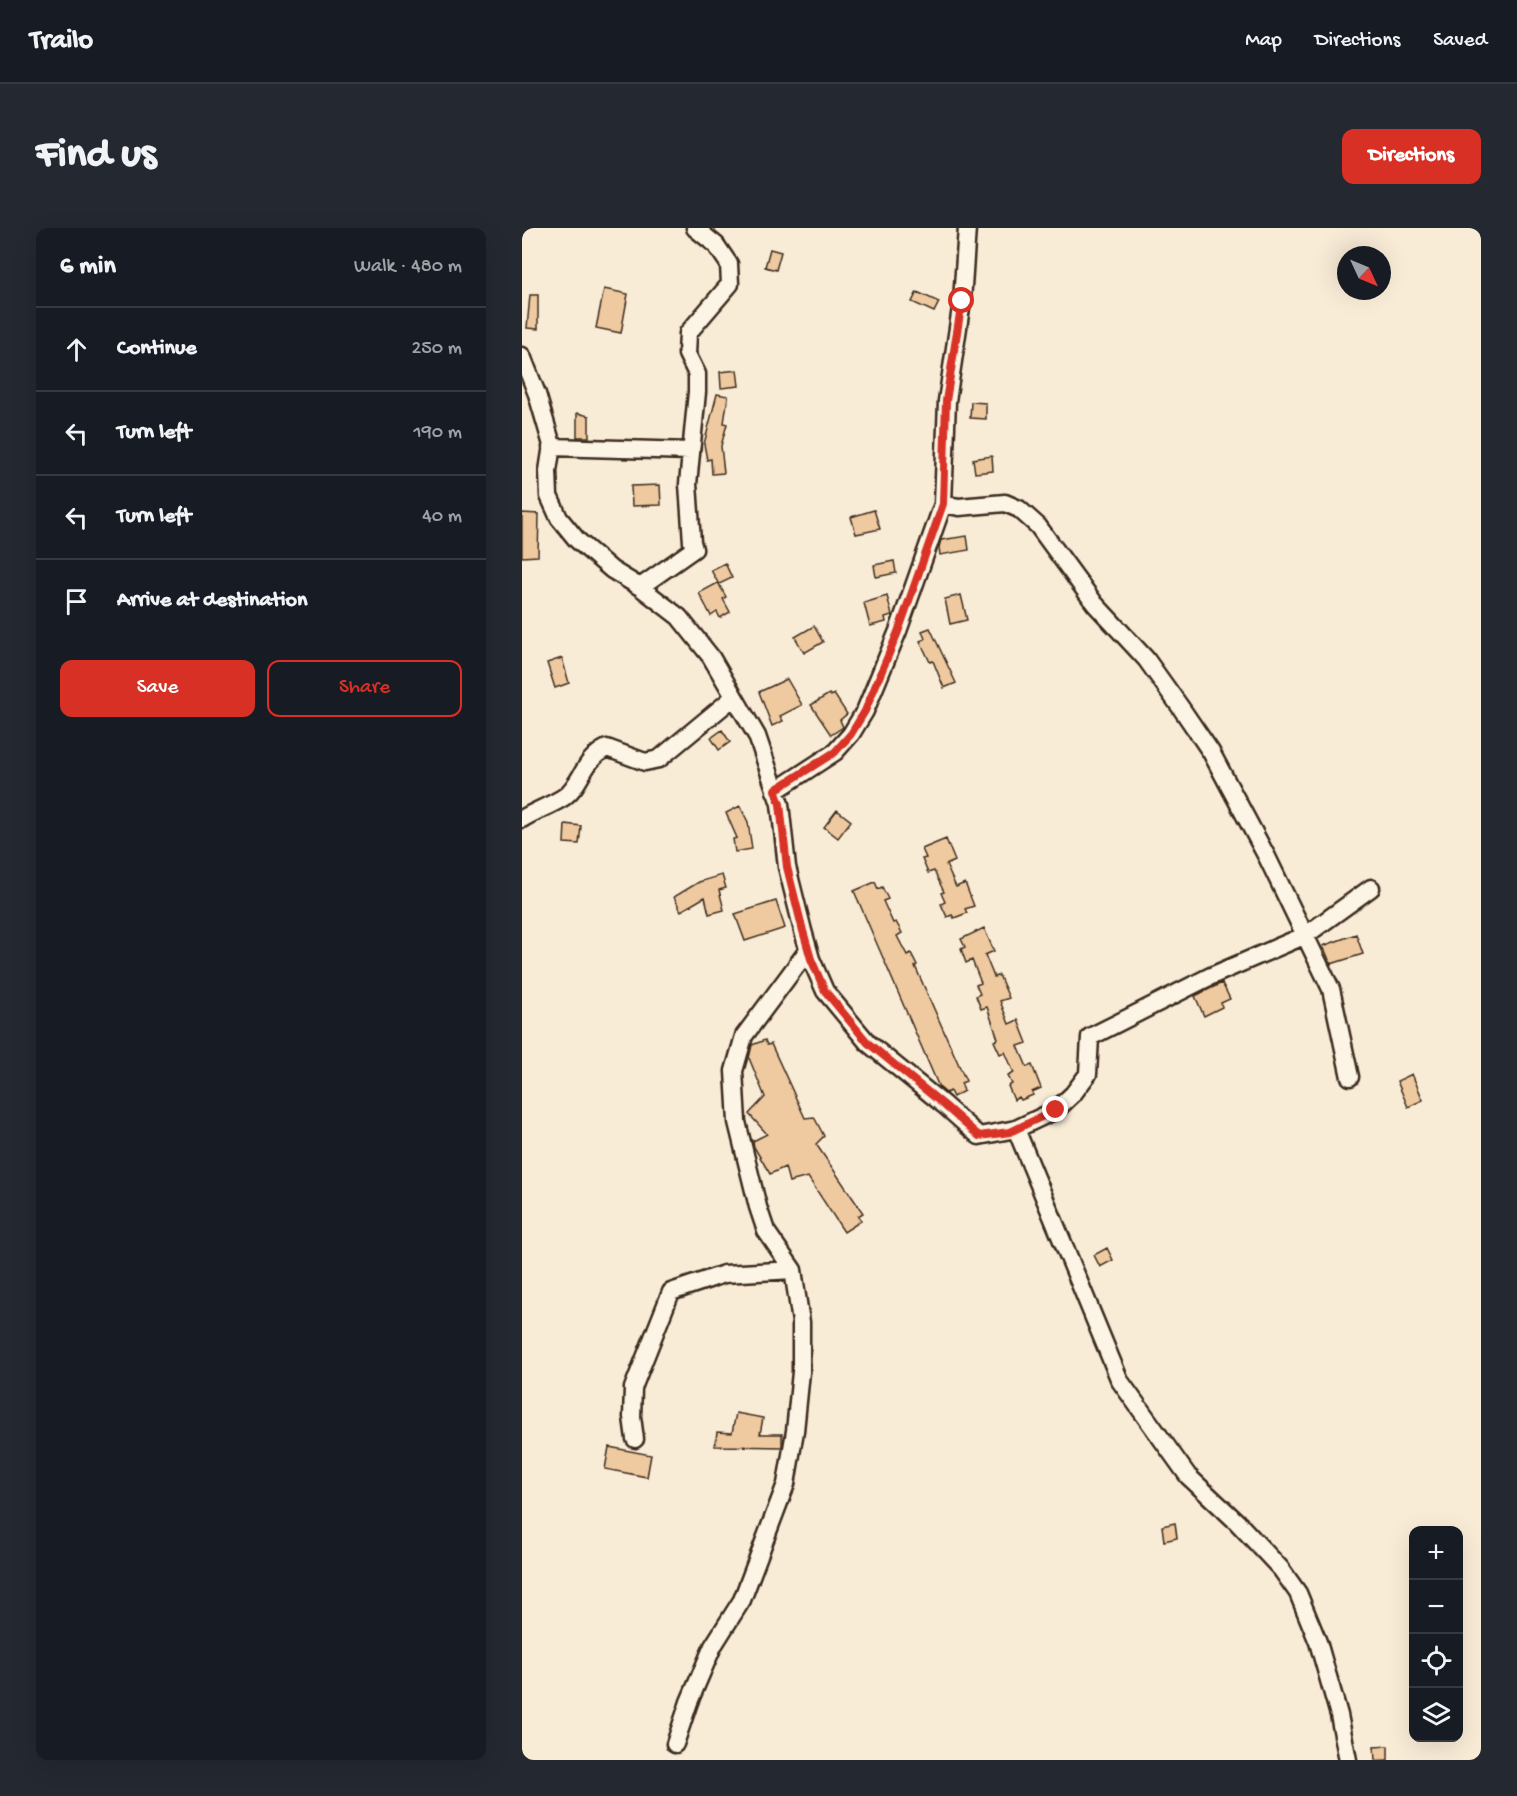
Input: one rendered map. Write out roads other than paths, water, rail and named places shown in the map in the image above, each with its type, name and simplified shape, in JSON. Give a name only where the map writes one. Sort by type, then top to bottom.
[{"type":"street","points":[[640,587],[694,549],[688,484],[697,374],[687,354],[688,333],[730,284],[729,264],[716,245],[695,228]]},
{"type":"street","points":[[775,790],[835,752],[851,734],[865,711],[898,632],[943,504],[946,401],[962,301],[967,228]]},
{"type":"street","points":[[522,356],[537,394],[551,447],[548,471],[549,496],[559,518],[577,540],[612,570],[640,587],[679,617],[711,657],[757,736],[780,804],[787,867],[808,950],[825,991],[868,1043],[979,1136],[1016,1130],[1056,1110],[1073,1094],[1088,1074],[1090,1037],[1210,976],[1306,935],[1371,888]]},
{"type":"street","points":[[551,447],[691,451]]},
{"type":"street","points":[[943,504],[959,507],[1005,504],[1019,509],[1038,526],[1095,604],[1146,659],[1211,752],[1306,935],[1331,989],[1350,1077]]},
{"type":"street","points":[[522,819],[564,797],[575,785],[596,753],[607,748],[645,762],[659,759],[734,697]]},
{"type":"street","points":[[675,1744],[689,1702],[713,1646],[742,1600],[786,1484],[795,1431],[801,1372],[801,1322],[792,1270],[766,1231],[758,1207],[737,1122],[734,1071],[744,1036],[808,950]]},
{"type":"street","points":[[1016,1130],[1120,1381],[1188,1476],[1245,1530],[1281,1569],[1298,1593],[1318,1642],[1339,1715],[1348,1760]]},
{"type":"street","points":[[634,1439],[633,1388],[671,1292],[724,1274],[792,1270]]}]
